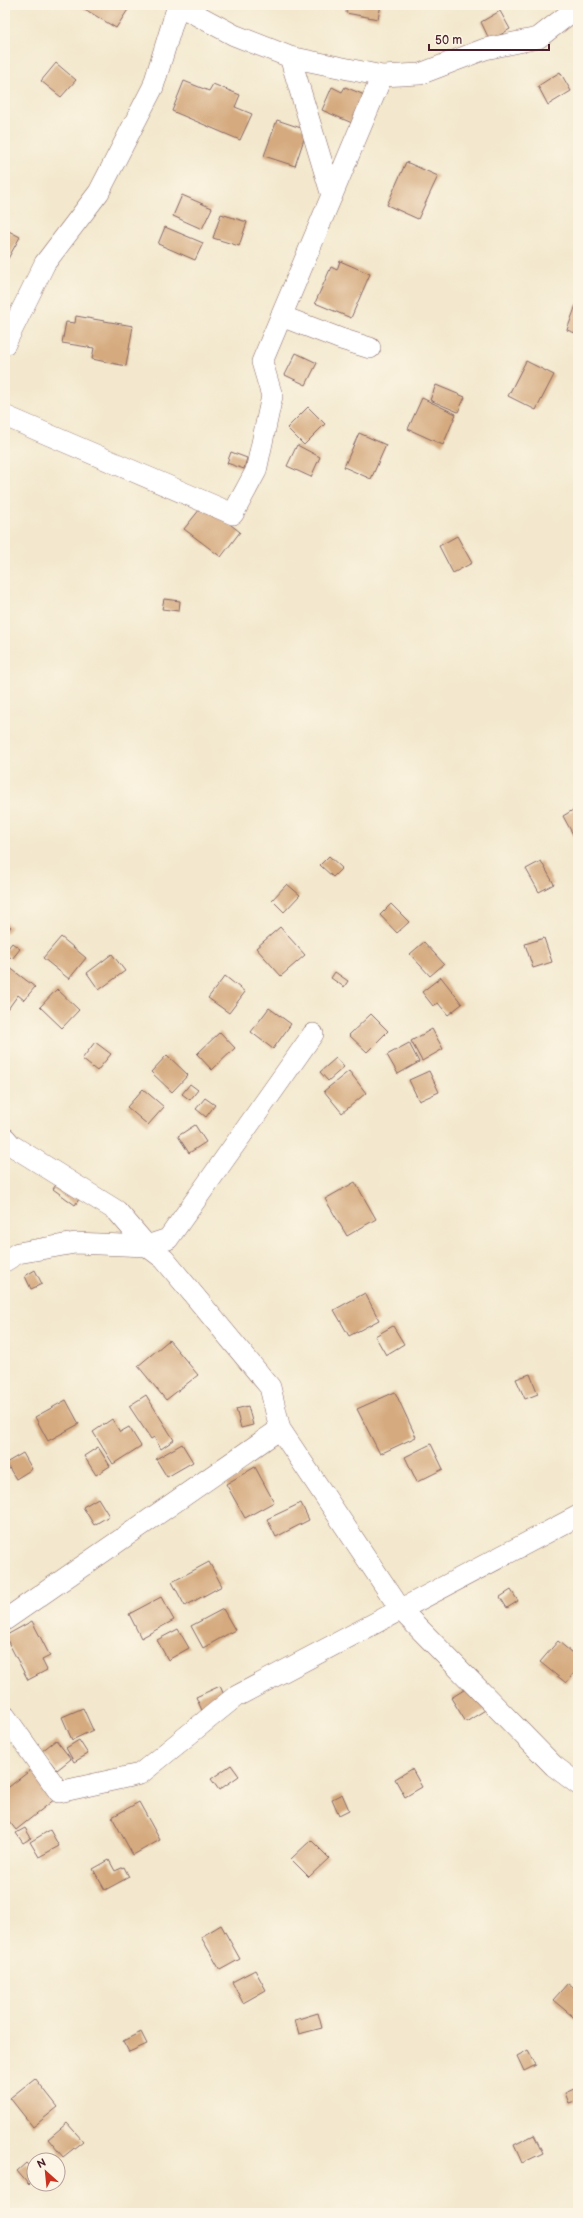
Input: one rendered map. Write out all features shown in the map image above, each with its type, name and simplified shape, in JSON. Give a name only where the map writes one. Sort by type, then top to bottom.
[{"type":"street","points":[[5,344],[45,263],[98,192],[153,87],[178,5],[234,35],[290,58],[382,76],[420,74],[485,49],[538,38],[578,7]]},
{"type":"street","points":[[290,58],[332,196]]},
{"type":"street","points":[[5,416],[232,514],[256,471],[272,396],[262,362],[382,76]]},
{"type":"street","points":[[281,316],[341,339],[370,348]]},
{"type":"street","points":[[5,1261],[18,1253],[75,1243],[147,1246],[168,1238],[313,1034]]},
{"type":"street","points":[[5,1138],[11,1145],[117,1210],[147,1246],[164,1260],[270,1387],[280,1429],[401,1610],[554,1766],[578,1784]]},
{"type":"street","points":[[5,1620],[280,1429]]},
{"type":"street","points":[[5,1717],[59,1792],[140,1774],[235,1697],[578,1516]]},
{"type":"building","points":[[78,5],[131,5],[116,28]]},
{"type":"building","points":[[347,5],[381,5],[378,19],[346,13]]},
{"type":"building","points":[[500,11],[510,29],[490,41],[481,22]]},
{"type":"building","points":[[56,63],[76,80],[61,97],[41,81]]},
{"type":"building","points":[[560,72],[571,91],[548,105],[538,86]]},
{"type":"building","points":[[184,81],[209,91],[213,84],[240,95],[235,107],[252,114],[240,140],[172,111]]},
{"type":"building","points":[[332,87],[342,92],[345,87],[372,98],[359,126],[322,110]]},
{"type":"building","points":[[277,120],[307,130],[295,166],[264,156]]},
{"type":"building","points":[[406,162],[438,176],[418,219],[387,205]]},
{"type":"building","points":[[182,195],[212,208],[202,229],[173,216]]},
{"type":"building","points":[[221,214],[247,222],[239,246],[213,238]]},
{"type":"building","points":[[165,227],[203,243],[195,260],[158,244]]},
{"type":"building","points":[[5,229],[20,237],[5,264]]},
{"type":"building","points":[[340,261],[370,274],[351,318],[315,303],[331,267],[337,270]]},
{"type":"building","points":[[576,305],[578,305],[578,334],[567,330]]},
{"type":"building","points":[[76,316],[133,326],[126,366],[92,359],[94,348],[62,343],[66,322],[75,323]]},
{"type":"building","points":[[296,353],[317,363],[306,385],[285,375]]},
{"type":"building","points":[[526,361],[554,375],[536,410],[508,396]]},
{"type":"building","points":[[436,385],[465,397],[458,412],[430,400]]},
{"type":"building","points":[[422,398],[456,414],[443,445],[408,429]]},
{"type":"building","points":[[308,407],[325,424],[304,445],[287,428]]},
{"type":"building","points":[[359,433],[386,445],[371,479],[344,467]]},
{"type":"building","points":[[297,445],[320,457],[311,477],[287,466]]},
{"type":"building","points":[[231,452],[247,458],[244,469],[227,463]]},
{"type":"building","points":[[204,504],[240,532],[221,557],[184,529]]},
{"type":"building","points":[[457,536],[472,563],[453,573],[439,546]]},
{"type":"building","points":[[164,599],[180,601],[179,611],[162,609]]},
{"type":"building","points":[[578,807],[578,839],[576,840],[563,816]]},
{"type":"building","points":[[329,856],[342,868],[333,877],[320,865]]},
{"type":"building","points":[[541,861],[554,884],[539,892],[526,869]]},
{"type":"building","points":[[287,884],[300,895],[284,912],[272,900]]},
{"type":"building","points":[[391,904],[409,922],[397,933],[380,915]]},
{"type":"building","points":[[5,921],[11,927],[5,934]]},
{"type":"building","points":[[280,927],[305,955],[281,976],[256,948]]},
{"type":"building","points":[[61,937],[86,958],[69,979],[43,958]]},
{"type":"building","points":[[544,938],[552,962],[533,968],[525,944]]},
{"type":"building","points":[[424,942],[444,964],[430,976],[410,954]]},
{"type":"building","points":[[12,943],[20,949],[12,959],[5,952]]},
{"type":"building","points":[[112,954],[125,971],[99,990],[87,973]]},
{"type":"building","points":[[5,964],[35,987],[24,1000],[18,995],[8,1009],[5,1007]]},
{"type":"building","points":[[335,972],[348,981],[344,987],[331,978]]},
{"type":"building","points":[[225,976],[245,992],[229,1013],[208,998]]},
{"type":"building","points":[[441,977],[462,1004],[448,1015],[438,1003],[433,1006],[422,992]]},
{"type":"building","points":[[57,989],[79,1010],[62,1028],[40,1007]]},
{"type":"building","points":[[269,1008],[291,1024],[273,1049],[251,1032]]},
{"type":"building","points":[[371,1014],[388,1031],[367,1052],[349,1035]]},
{"type":"building","points":[[432,1029],[443,1049],[422,1061],[411,1041]]},
{"type":"building","points":[[220,1032],[235,1048],[212,1070],[197,1054]]},
{"type":"building","points":[[95,1042],[111,1054],[97,1071],[82,1059]]},
{"type":"building","points":[[409,1043],[419,1062],[398,1074],[387,1055]]},
{"type":"building","points":[[167,1055],[188,1075],[172,1092],[151,1072]]},
{"type":"building","points":[[336,1058],[344,1067],[328,1081],[320,1072]]},
{"type":"building","points":[[349,1071],[366,1093],[342,1113],[324,1091]]},
{"type":"building","points":[[429,1071],[439,1092],[419,1101],[409,1080]]},
{"type":"building","points":[[190,1084],[198,1090],[190,1100],[182,1094]]},
{"type":"building","points":[[143,1089],[164,1107],[148,1125],[127,1107]]},
{"type":"building","points":[[205,1098],[215,1105],[206,1117],[196,1109]]},
{"type":"building","points":[[195,1125],[206,1142],[189,1153],[178,1136]]},
{"type":"building","points":[[65,1172],[87,1188],[75,1205],[53,1189]]},
{"type":"building","points":[[355,1182],[376,1219],[347,1236],[325,1199]]},
{"type":"building","points":[[35,1270],[42,1284],[31,1289],[25,1276]]},
{"type":"building","points":[[365,1293],[379,1320],[349,1336],[334,1310]]},
{"type":"building","points":[[393,1326],[404,1344],[386,1355],[375,1336]]},
{"type":"building","points":[[169,1340],[198,1375],[166,1400],[138,1366]]},
{"type":"building","points":[[530,1374],[538,1394],[525,1399],[516,1379]]},
{"type":"building","points":[[395,1392],[416,1437],[380,1454],[357,1409]]},
{"type":"building","points":[[146,1395],[174,1440],[161,1449],[154,1437],[151,1439],[129,1406]]},
{"type":"building","points":[[66,1400],[79,1424],[48,1441],[35,1417]]},
{"type":"building","points":[[248,1406],[253,1425],[241,1428],[236,1409]]},
{"type":"building","points":[[112,1419],[120,1432],[129,1427],[141,1446],[113,1464],[93,1432]]},
{"type":"building","points":[[182,1444],[193,1462],[167,1477],[156,1459]]},
{"type":"building","points":[[431,1444],[443,1469],[417,1482],[405,1457]]},
{"type":"building","points":[[98,1447],[110,1466],[96,1475],[84,1456]]},
{"type":"building","points":[[23,1453],[32,1469],[16,1479],[6,1463]]},
{"type":"building","points":[[255,1467],[274,1502],[245,1518],[226,1484]]},
{"type":"building","points":[[98,1498],[109,1516],[94,1525],[83,1507]]},
{"type":"building","points":[[301,1503],[309,1520],[276,1537],[267,1519]]},
{"type":"building","points":[[209,1562],[222,1586],[185,1606],[172,1582]]},
{"type":"building","points":[[511,1590],[518,1601],[507,1608],[500,1597]]},
{"type":"building","points":[[161,1597],[174,1620],[141,1638],[129,1614]]},
{"type":"building","points":[[223,1609],[235,1630],[203,1648],[191,1626]]},
{"type":"building","points":[[32,1621],[50,1656],[42,1660],[47,1670],[28,1680],[5,1636]]},
{"type":"building","points":[[178,1629],[189,1648],[168,1660],[157,1640]]},
{"type":"building","points":[[558,1641],[578,1658],[578,1668],[566,1683],[540,1662]]},
{"type":"building","points":[[480,1680],[495,1704],[466,1722],[451,1698]]},
{"type":"building","points":[[220,1686],[228,1704],[204,1715],[196,1697]]},
{"type":"building","points":[[83,1708],[93,1730],[72,1740],[62,1717]]},
{"type":"building","points":[[56,1740],[71,1759],[57,1770],[42,1751]]},
{"type":"building","points":[[79,1740],[88,1754],[74,1762],[66,1748]]},
{"type":"building","points":[[231,1765],[239,1776],[219,1790],[211,1779]]},
{"type":"building","points":[[32,1769],[55,1799],[16,1830],[5,1816],[5,1790]]},
{"type":"building","points":[[412,1769],[422,1787],[405,1797],[395,1779]]},
{"type":"building","points":[[342,1794],[349,1810],[339,1815],[332,1799]]},
{"type":"building","points":[[139,1802],[160,1840],[133,1855],[112,1817]]},
{"type":"building","points":[[25,1828],[31,1838],[23,1843],[16,1833]]},
{"type":"building","points":[[50,1830],[59,1846],[39,1857],[30,1842]]},
{"type":"building","points":[[311,1840],[329,1858],[309,1877],[291,1859]]},
{"type":"building","points":[[109,1860],[115,1871],[124,1867],[129,1877],[105,1890],[93,1869]]},
{"type":"building","points":[[221,1925],[240,1959],[220,1970],[201,1937]]},
{"type":"building","points":[[255,1970],[266,1990],[243,2003],[232,1982]]},
{"type":"building","points":[[568,1983],[578,1991],[578,2021],[553,2000]]},
{"type":"building","points":[[318,2013],[322,2028],[299,2034],[295,2020]]},
{"type":"building","points":[[141,2032],[147,2044],[129,2052],[123,2041]]},
{"type":"building","points":[[528,2050],[536,2065],[524,2071],[517,2056]]},
{"type":"building","points":[[35,2078],[58,2107],[33,2127],[10,2098]]},
{"type":"building","points":[[574,2089],[578,2100],[569,2103],[565,2093]]},
{"type":"building","points":[[67,2123],[83,2141],[66,2155],[66,2152],[59,2152],[48,2139]]},
{"type":"building","points":[[534,2135],[543,2153],[522,2163],[514,2145]]},
{"type":"building","points":[[26,2163],[26,2182],[17,2171]]}]
